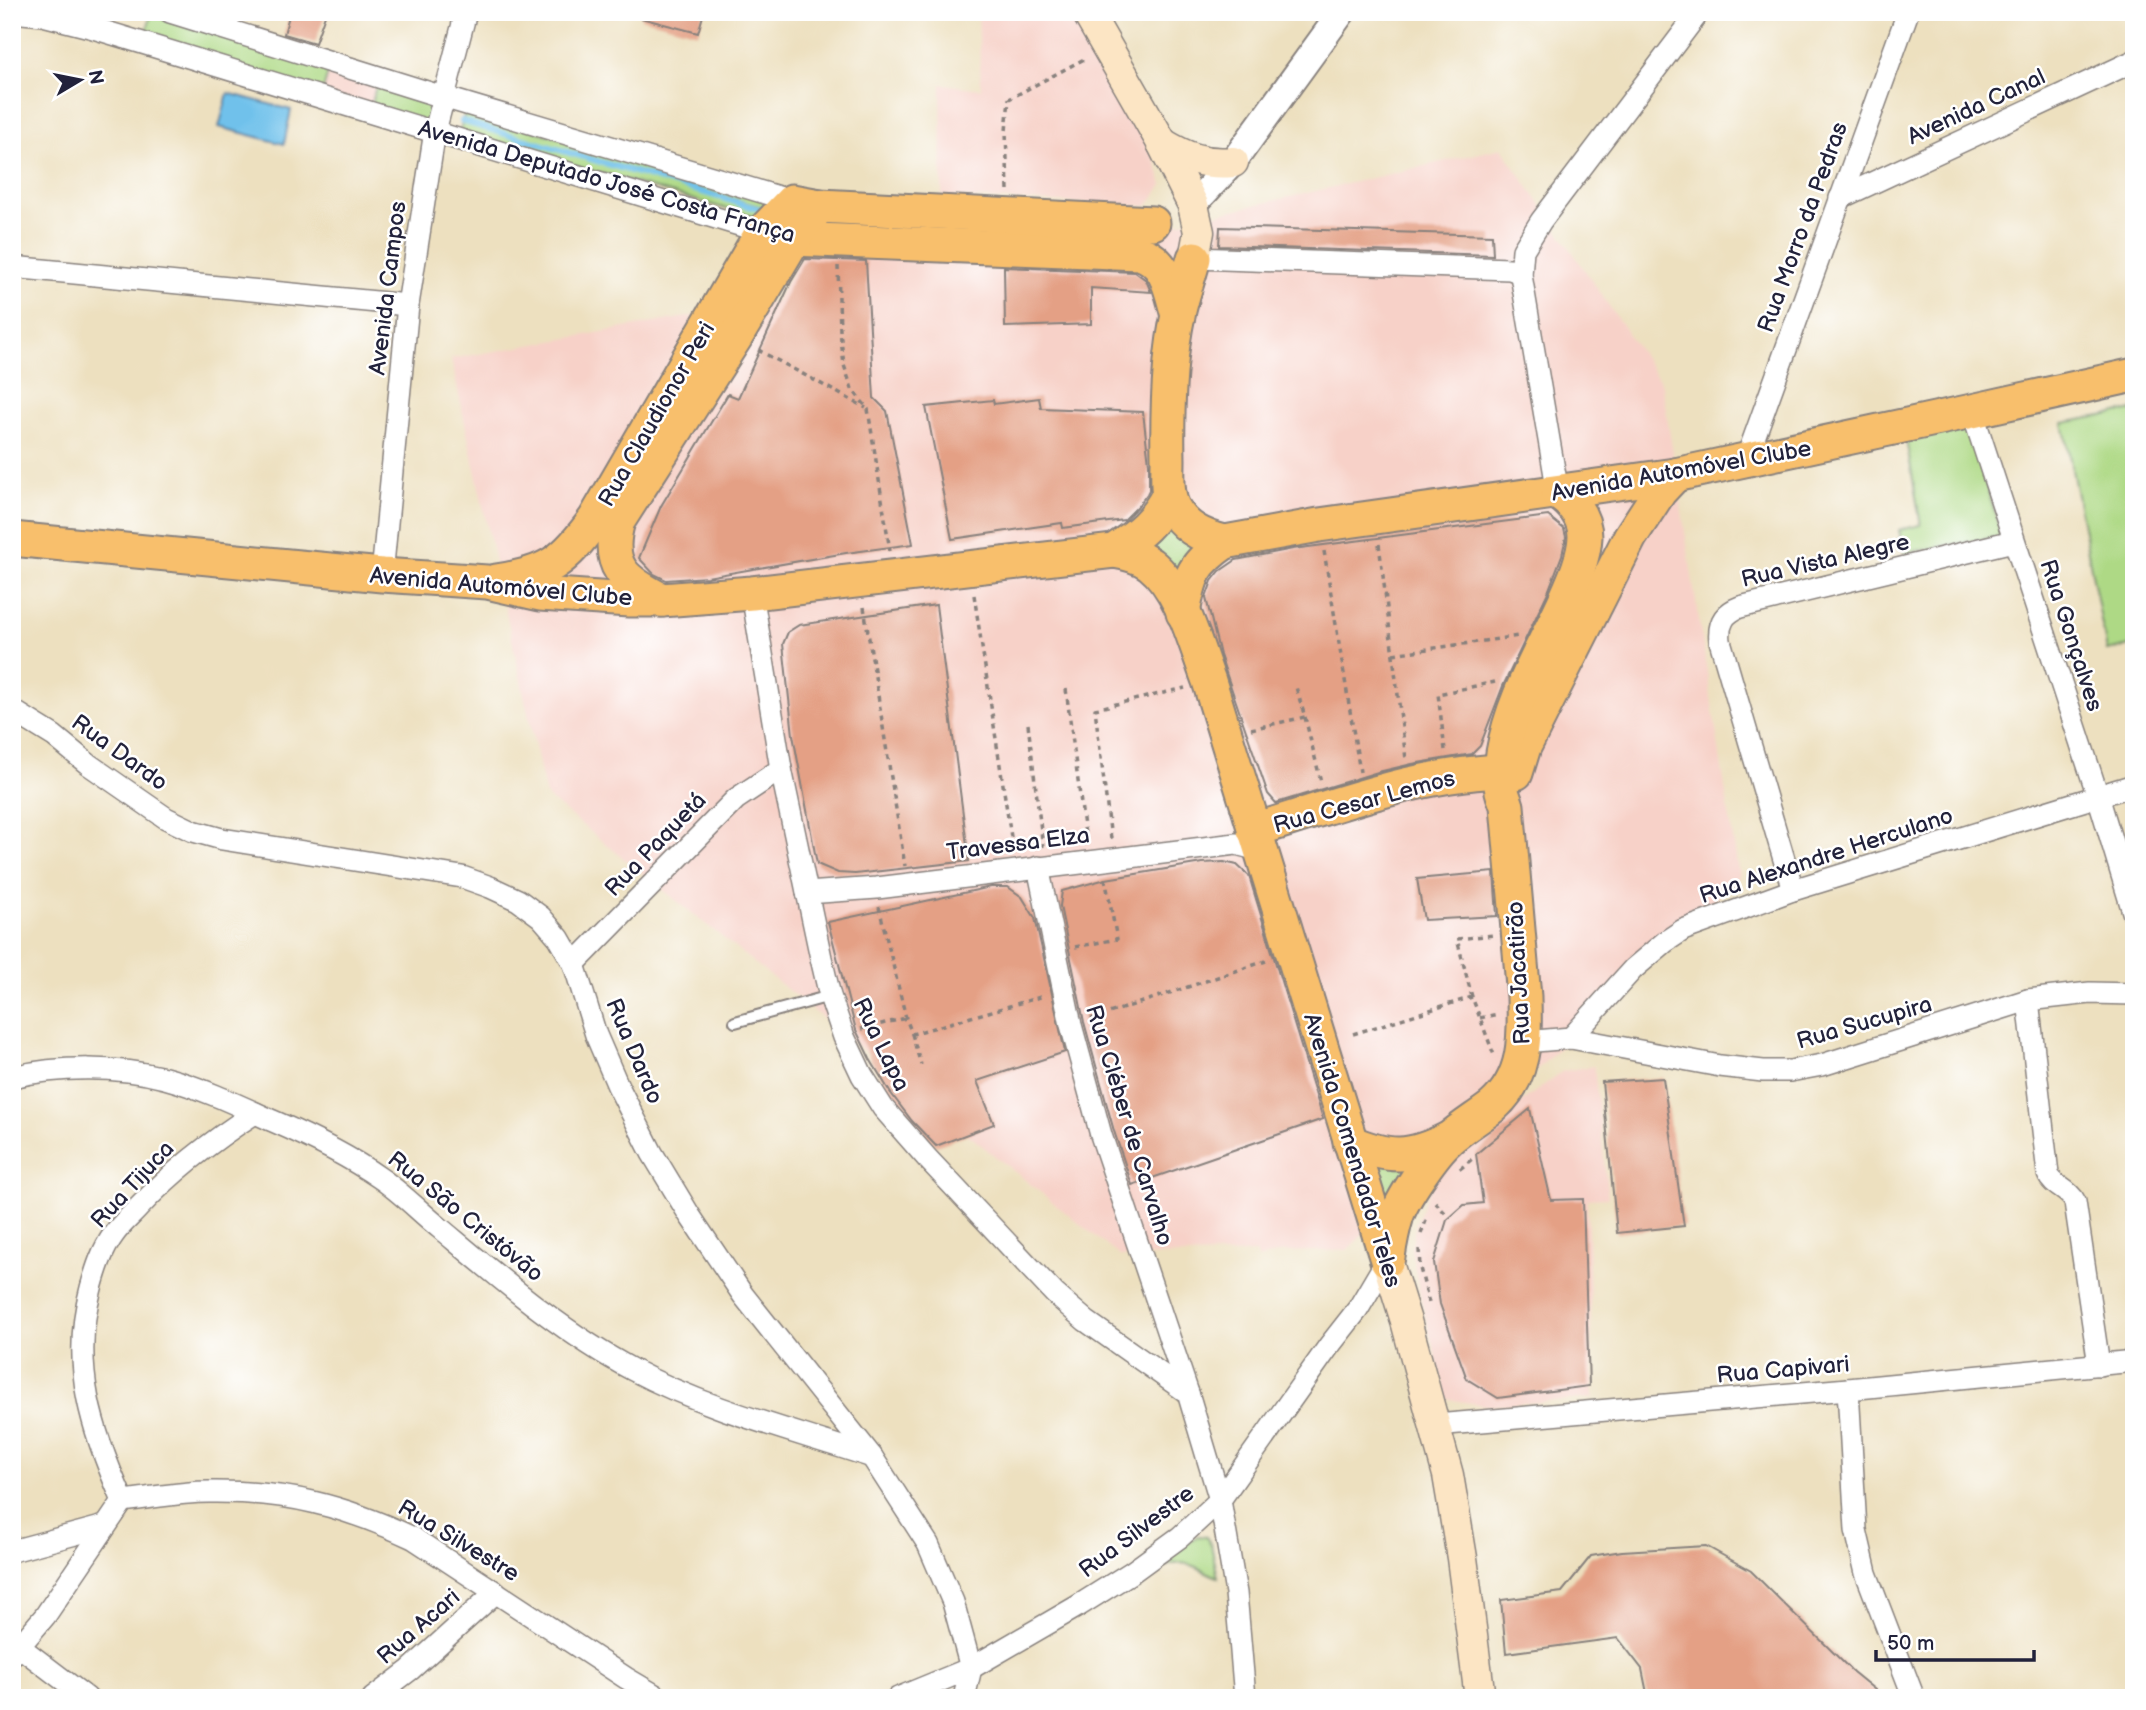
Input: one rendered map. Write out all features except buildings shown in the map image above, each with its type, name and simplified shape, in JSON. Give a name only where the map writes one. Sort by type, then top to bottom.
[{"type":"main road","points":[[1087,12],[1162,143],[1193,205],[1199,232],[1178,316],[1168,402],[1169,495],[1173,507],[1189,527],[1225,542]]},
{"type":"main road","points":[[1162,143],[1180,154],[1202,162],[1233,162]]},
{"type":"main road","name":"Avenida Deputado José Costa França","points":[[806,203],[1153,223],[1175,218],[1193,205]]},
{"type":"main road","name":"Rua Claudionor Peri","points":[[486,582],[512,578],[549,567],[572,549],[584,535],[777,236],[805,222],[806,203]]},
{"type":"main road","name":"Avenida Deputado José Costa França","points":[[777,236],[1139,253],[1148,256],[1161,268],[1178,316]]},
{"type":"main road","name":"Rua Claudionor Peri","points":[[662,600],[641,590],[623,574],[615,558],[613,538],[618,521],[783,260],[777,236]]},
{"type":"main road","name":"Avenida Automóvel Clube","points":[[1225,542],[1320,525],[1675,475],[2134,374]]},
{"type":"main road","name":"Rua Jacatirão","points":[[1508,785],[1524,747],[1614,567],[1647,508],[1675,475]]},
{"type":"main road","name":"Rua Jacatirão","points":[[1387,1260],[1398,1212],[1410,1190],[1460,1149],[1485,1112],[1503,1095],[1518,1070],[1524,1042],[1524,997],[1508,785],[1509,725],[1581,559],[1585,536],[1583,523],[1569,500],[1558,493]]},
{"type":"main road","points":[[1114,551],[1154,520],[1169,495]]},
{"type":"main road","name":"Avenida Automóvel Clube","points":[[12,539],[383,575],[486,582],[540,594],[629,600],[752,593],[1114,551]]},
{"type":"main road","points":[[1183,613],[1188,584],[1198,564],[1225,542]]},
{"type":"main road","name":"Avenida Comendador Teles","points":[[1114,551],[1139,558],[1151,565],[1168,586],[1183,613],[1209,681],[1226,737],[1250,841],[1291,951],[1436,1425],[1448,1475],[1462,1558],[1480,1698]]},
{"type":"main road","points":[[1581,559],[1614,567]]},
{"type":"main road","name":"Rua Cesar Lemos","points":[[1250,841],[1327,808],[1410,785],[1447,777],[1508,785]]},
{"type":"main road","name":"Rua Cesar Lemos","points":[[1250,841],[1443,795],[1508,785]]},
{"type":"main road","points":[[1350,1142],[1388,1155],[1426,1149],[1460,1149]]},
{"type":"street","name":"Avenida Deputado José Costa França","points":[[12,12],[92,19],[435,131],[777,236]]},
{"type":"street","name":"Avenida Deputado José Costa França","points":[[170,12],[443,97],[806,203]]},
{"type":"street","name":"Avenida Campos","points":[[383,575],[408,305],[435,131],[466,12]]},
{"type":"street","points":[[1193,205],[1233,162],[1342,12]]},
{"type":"street","points":[[1558,493],[1521,275],[1522,256],[1529,239],[1699,12]]},
{"type":"street","name":"Rua Morro da Pedras","points":[[1746,460],[1908,12]]},
{"type":"street","name":"Avenida Canal","points":[[1840,198],[2134,61]]},
{"type":"street","points":[[1194,258],[1510,270],[1521,275]]},
{"type":"street","points":[[12,267],[408,305]]},
{"type":"street","name":"Rua Gonçalves","points":[[1972,411],[2098,796],[2134,915]]},
{"type":"street","name":"Rua Vista Alegre","points":[[1793,890],[1720,641],[1724,617],[1741,607],[2013,541]]},
{"type":"street","name":"Rua Lapa","points":[[752,593],[781,769],[830,996],[844,1037],[862,1075],[883,1108],[927,1158],[1055,1294],[1086,1321],[1188,1393]]},
{"type":"street","name":"Rua Dardo","points":[[12,710],[54,736],[88,764],[166,818],[193,831],[222,839],[461,877],[518,900],[541,917],[574,964],[596,1035],[618,1086],[652,1153],[690,1216],[743,1295],[872,1457],[928,1544],[953,1602],[971,1668],[964,1698]]},
{"type":"street","name":"Rua Paquetá","points":[[574,964],[736,799],[781,769]]},
{"type":"street","name":"Rua Alexandre Herculano","points":[[1571,1038],[1633,969],[1683,930],[1793,890],[2134,785]]},
{"type":"street","name":"Travessa Elza","points":[[807,893],[877,888],[1250,841]]},
{"type":"street","name":"Rua Cléber de Carvalho","points":[[1042,866],[1071,1025],[1101,1135],[1188,1393],[1220,1500],[1237,1593],[1245,1698]]},
{"type":"street","name":"Rua Sucupira","points":[[1524,1042],[1571,1038],[1720,1066],[1763,1071],[1790,1070],[1822,1065],[2028,1000],[2090,993],[2134,994]]},
{"type":"street","points":[[2028,1000],[2048,1174],[2050,1180],[2072,1196],[2075,1202],[2099,1365]]},
{"type":"street","name":"Rua São Cristóvão","points":[[12,1077],[72,1069],[122,1071],[163,1078],[206,1091],[256,1113],[321,1142],[380,1178],[519,1293],[578,1336],[634,1371],[711,1404],[872,1457]]},
{"type":"street","name":"Rua Tijuca","points":[[123,1500],[106,1463],[92,1420],[82,1371],[85,1308],[97,1266],[114,1234],[163,1183],[216,1138],[256,1113]]},
{"type":"street","name":"Rua Silvestre","points":[[898,1698],[971,1668],[1078,1606],[1180,1537],[1220,1500],[1358,1309],[1387,1260]]},
{"type":"street","name":"Rua Capivari","points":[[1436,1425],[2134,1361]]},
{"type":"street","points":[[1848,1389],[1856,1530],[1866,1573],[1914,1698]]},
{"type":"street","name":"Rua Silvestre","points":[[123,1500],[207,1492],[272,1494],[320,1502],[376,1520],[413,1538],[660,1698]]},
{"type":"street","points":[[87,1698],[16,1651],[45,1616],[123,1500]]},
{"type":"street","points":[[12,1551],[105,1526]]},
{"type":"street","name":"Rua Acari","points":[[373,1698],[410,1670],[496,1592]]},
{"type":"lane","points":[[735,1022],[830,996]]},
{"type":"path","points":[[1008,216],[1006,131],[1009,99],[1107,48]]},
{"type":"path","points":[[839,241],[840,331],[844,365],[852,389],[867,409],[894,577]]},
{"type":"path","points":[[737,335],[759,350],[867,409]]},
{"type":"path","points":[[1375,517],[1410,785]]},
{"type":"path","points":[[1320,525],[1365,797]]},
{"type":"path","points":[[970,569],[1015,870]]},
{"type":"path","points":[[859,581],[908,884]]},
{"type":"path","points":[[1393,654],[1551,632]]},
{"type":"path","points":[[1447,777],[1438,694],[1530,675]]},
{"type":"path","points":[[1103,859],[1110,833],[1095,709],[1209,681]]},
{"type":"path","points":[[1295,684],[1327,808]]},
{"type":"path","points":[[1056,952],[1117,939],[1103,859],[1066,689]]},
{"type":"path","points":[[1226,737],[1305,716]]},
{"type":"path","points":[[1028,724],[1042,866]]},
{"type":"path","points":[[877,888],[879,912],[921,1065]]},
{"type":"path","points":[[1484,1030],[1472,997],[1457,939],[1496,935]]},
{"type":"path","points":[[1071,1025],[1291,951]]},
{"type":"path","points":[[912,1034],[1064,991]]},
{"type":"path","points":[[1353,1034],[1472,997]]},
{"type":"path","points":[[844,1037],[856,1030],[906,1018]]},
{"type":"path","points":[[1453,1175],[1460,1149]]},
{"type":"path","points":[[1430,1309],[1418,1250],[1434,1200],[1448,1216]]},
{"type":"shaded area","points":[[978,12],[1073,12],[1151,148],[1163,185],[1147,206],[942,197],[941,84],[981,89]]},
{"type":"shaded area","points":[[329,69],[377,82],[370,110],[321,97]]},
{"type":"shaded area","points":[[1502,148],[1662,384],[1739,877],[1463,1140],[1493,1123],[1563,1071],[1594,1066],[1608,1198],[1587,1199],[1593,1398],[1489,1406],[1447,1399],[1421,1300],[1411,1249],[1416,1223],[1433,1181],[1454,1148],[1347,1250],[1282,1252],[1259,1259],[1256,1253],[1121,1257],[546,796],[451,359],[776,301],[803,252],[1061,250]]},
{"type":"green space","points":[[151,15],[329,69],[321,97],[143,44]]},
{"type":"green space","points":[[377,82],[436,96],[430,124],[370,110]]},
{"type":"green space","points":[[465,110],[774,202],[772,210],[463,120]]},
{"type":"green space","points":[[462,123],[772,213],[769,221],[459,133]]},
{"type":"green space","points":[[2134,410],[2134,645],[2107,651],[2063,423]]},
{"type":"green space","points":[[1968,427],[2002,536],[1904,553],[1899,530],[1921,525],[1905,434]]},
{"type":"green space","points":[[1165,514],[1195,547],[1184,575],[1144,544]]},
{"type":"green space","points":[[1368,1159],[1410,1161],[1388,1219]]},
{"type":"green space","points":[[1198,1536],[1206,1537],[1211,1545],[1218,1577],[1187,1564],[1165,1566],[1179,1548]]},
{"type":"water","points":[[228,93],[291,110],[284,144],[219,127]]},
{"type":"waterway","points":[[462,121],[766,211]]}]
